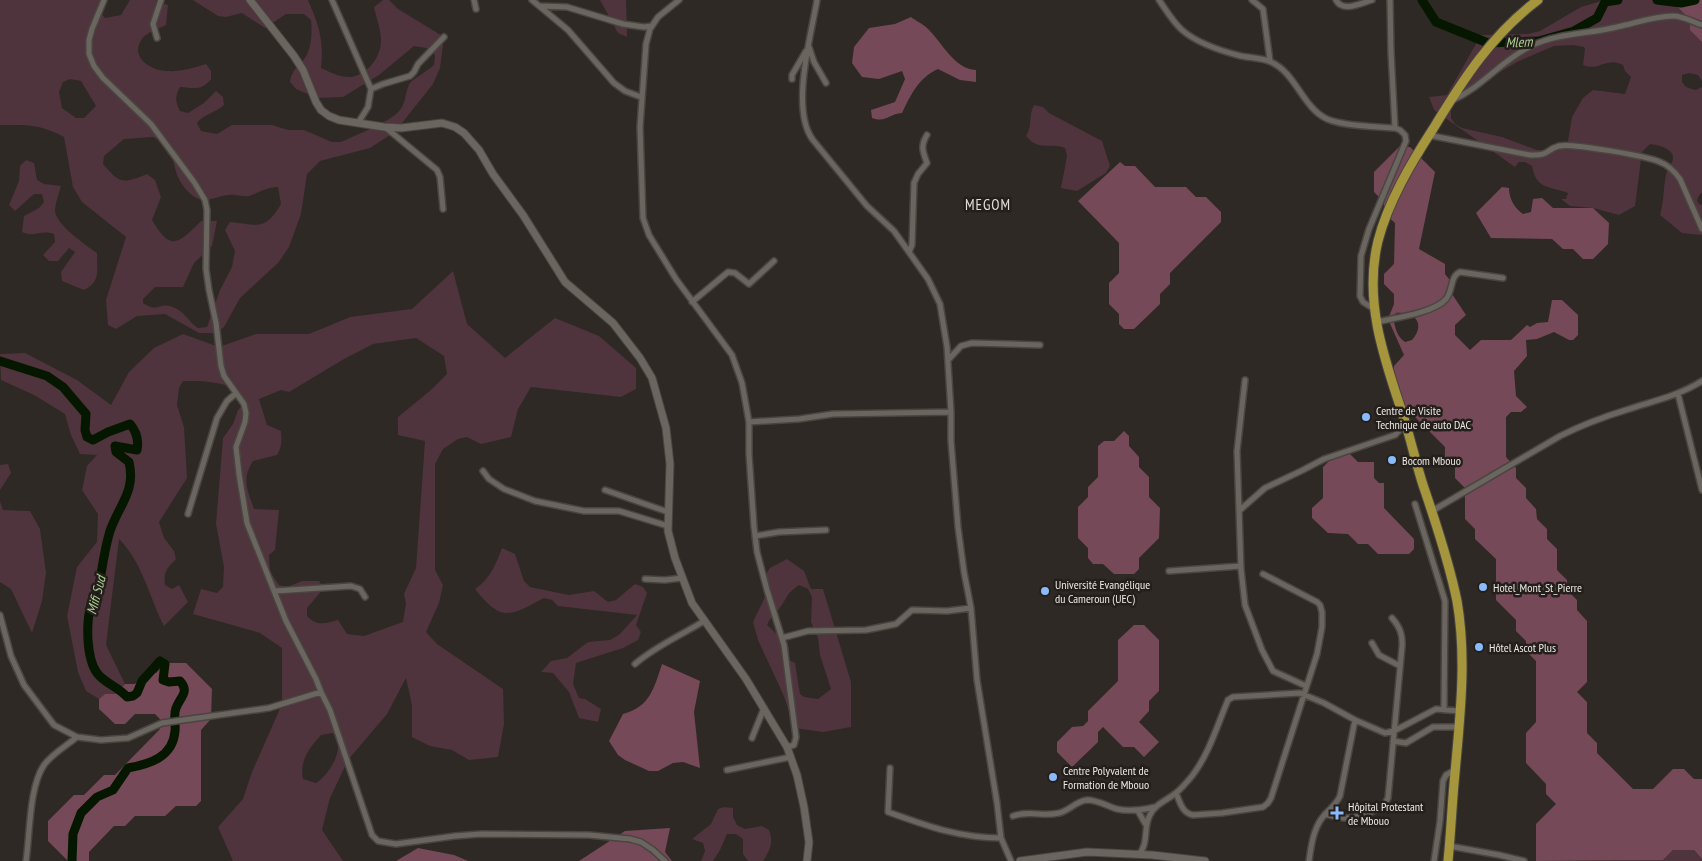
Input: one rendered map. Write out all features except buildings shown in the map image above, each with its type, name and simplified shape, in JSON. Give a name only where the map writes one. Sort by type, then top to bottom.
[{"type":"highway","points":[[1448,861],[1460,712],[1459,614],[1445,551],[1384,358],[1374,310],[1374,268],[1382,228],[1405,176],[1428,135],[1476,62],[1514,20],[1537,0]]},
{"type":"street","points":[[104,0],[88,40],[89,54],[94,66],[103,78],[150,124],[194,182],[205,200],[207,210],[206,249],[209,290],[216,323],[222,371],[235,394],[244,404],[246,413],[245,422],[236,447],[247,524],[286,621],[330,710],[372,835],[378,841],[396,844],[481,834],[589,835],[630,839],[641,842],[665,861]]},
{"type":"street","points":[[157,38],[153,24],[161,0]]},
{"type":"street","points":[[250,0],[294,56],[303,70],[321,110],[333,118],[401,128],[442,123],[455,127],[464,133],[479,150],[564,282],[606,316],[628,340],[652,378],[662,411],[669,455],[668,538],[692,603],[746,679],[788,747],[804,807],[808,861]]},
{"type":"street","points":[[332,0],[371,89],[368,107],[358,123]]},
{"type":"street","points":[[474,0],[476,9]]},
{"type":"street","points":[[532,0],[568,30],[617,85],[625,91],[641,97]]},
{"type":"street","points":[[679,0],[662,13],[652,26],[646,44],[641,97],[640,136],[642,211],[644,224],[649,235],[692,302],[732,355],[746,395],[755,536],[767,590],[788,664],[796,733],[794,745],[788,747]]},
{"type":"street","points":[[816,0],[802,94],[806,130],[863,202],[894,231],[931,284],[940,304],[948,359],[951,441],[958,526],[971,608],[977,680],[1001,838],[1011,861]]},
{"type":"street","points":[[1159,0],[1175,23],[1197,40],[1230,53],[1270,61],[1278,66],[1292,80],[1313,108],[1324,118],[1340,122],[1395,128],[1405,134],[1406,141],[1372,222],[1362,256],[1360,296],[1363,302],[1374,310]]},
{"type":"street","points":[[1252,0],[1263,9],[1270,61]]},
{"type":"street","points":[[1336,0],[1338,4],[1344,7],[1372,0]]},
{"type":"street","points":[[1390,0],[1390,52],[1395,128]]},
{"type":"street","points":[[540,6],[567,7],[617,23],[644,27],[652,26]]},
{"type":"street","points":[[1449,102],[1475,88],[1518,53],[1554,38],[1617,27],[1663,16],[1680,17],[1702,25]]},
{"type":"street","points":[[371,89],[410,76],[418,64],[444,37]]},
{"type":"street","points":[[792,79],[792,75],[809,46]]},
{"type":"street","points":[[809,46],[814,62],[826,83]]},
{"type":"street","points":[[384,127],[437,170],[440,177],[443,210]]},
{"type":"street","points":[[909,252],[912,245],[914,183],[918,174],[927,163],[922,152],[927,134]]},
{"type":"street","points":[[1428,135],[1530,155],[1546,154],[1562,146],[1634,154],[1660,162],[1680,179],[1702,229]]},
{"type":"street","points":[[692,302],[728,272],[735,273],[749,284],[774,261]]},
{"type":"street","points":[[1376,322],[1422,312],[1436,306],[1446,298],[1456,273],[1503,278]]},
{"type":"street","points":[[948,359],[960,346],[972,343],[1040,345]]},
{"type":"street","points":[[1244,380],[1237,451],[1241,566],[1245,605],[1270,667],[1279,675],[1306,686]]},
{"type":"street","points":[[1432,512],[1580,426],[1678,394],[1702,381]]},
{"type":"street","points":[[188,514],[217,418],[226,401],[235,394]]},
{"type":"street","points":[[1678,394],[1702,490]]},
{"type":"street","points":[[749,422],[799,419],[833,414],[951,412]]},
{"type":"street","points":[[1240,510],[1265,488],[1301,472],[1324,459],[1395,435],[1405,424]]},
{"type":"street","points":[[483,471],[489,479],[504,489],[534,501],[584,511],[618,511],[668,526]]},
{"type":"street","points":[[605,490],[668,512]]},
{"type":"street","points":[[1415,504],[1445,601],[1444,710]]},
{"type":"street","points":[[755,536],[779,532],[826,530]]},
{"type":"street","points":[[1169,571],[1241,566]]},
{"type":"street","points":[[1176,793],[1184,809],[1190,814],[1222,813],[1266,806],[1272,798],[1317,654],[1322,627],[1322,608],[1317,602],[1263,574]]},
{"type":"street","points":[[645,579],[665,580],[682,578]]},
{"type":"street","points":[[275,591],[351,586],[360,589],[365,598]]},
{"type":"street","points":[[782,638],[808,631],[866,630],[896,624],[912,610],[947,611],[971,608]]},
{"type":"street","points":[[0,615],[11,656],[24,685],[54,725],[77,737],[101,740],[128,738],[167,722],[269,708],[321,692]]},
{"type":"street","points":[[1325,814],[1340,818],[1354,817],[1374,811],[1385,804],[1390,792],[1403,639],[1400,628],[1392,618]]},
{"type":"street","points":[[635,664],[655,648],[677,638],[704,621]]},
{"type":"street","points":[[1372,643],[1379,655],[1400,666]]},
{"type":"street","points":[[1139,854],[1144,844],[1146,825],[1150,814],[1156,807],[1176,793],[1193,775],[1213,736],[1228,700],[1231,698],[1236,696],[1304,694],[1334,707],[1380,732],[1389,733],[1432,710],[1460,712]]},
{"type":"street","points":[[752,738],[764,708]]},
{"type":"street","points":[[1309,861],[1316,829],[1325,814],[1336,804],[1340,796],[1355,720]]},
{"type":"street","points":[[1393,741],[1406,743],[1433,727],[1459,727]]},
{"type":"street","points":[[26,861],[33,802],[40,773],[45,764],[77,737]]},
{"type":"street","points":[[727,770],[791,757]]},
{"type":"street","points":[[890,768],[888,812],[932,828],[979,838],[1001,838]]},
{"type":"street","points":[[1434,861],[1443,781],[1446,775],[1455,770]]},
{"type":"street","points":[[1013,816],[1022,813],[1058,813],[1087,800],[1117,809],[1138,811],[1156,807]]},
{"type":"street","points":[[1138,811],[1146,825]]},
{"type":"street","points":[[1144,844],[1152,855]]},
{"type":"street","points":[[1449,846],[1524,861]]},
{"type":"street","points":[[1020,861],[1087,852],[1139,854],[1205,861]]},
{"type":"shaded area","points":[[0,0],[100,0],[100,12],[105,18],[121,15],[130,0],[155,0],[168,5],[166,25],[144,37],[138,52],[144,62],[155,69],[172,71],[206,64],[211,71],[211,79],[208,83],[194,88],[180,87],[176,96],[176,102],[180,111],[188,113],[204,103],[216,91],[223,97],[224,105],[197,123],[201,131],[217,134],[232,125],[272,125],[288,130],[304,130],[332,142],[341,142],[391,118],[400,111],[410,83],[434,65],[435,56],[432,49],[414,46],[379,75],[343,97],[317,98],[296,89],[290,82],[293,72],[306,56],[310,44],[311,20],[304,14],[286,14],[265,28],[242,13],[226,17],[218,16],[193,0],[308,0],[320,33],[322,49],[321,68],[343,77],[357,76],[368,69],[376,59],[381,41],[374,7],[383,0],[389,0],[398,9],[444,37],[440,68],[433,84],[402,123],[401,128],[370,148],[320,161],[307,174],[301,214],[289,247],[278,263],[240,298],[224,327],[216,333],[199,333],[165,314],[137,316],[116,329],[108,325],[106,300],[126,237],[82,202],[73,187],[64,137],[33,126],[0,125]],"holes":[[[70,79],[81,81],[96,106],[84,118],[76,118],[62,108],[59,92],[63,82]],[[153,137],[166,145],[172,156],[180,181],[198,199],[206,200],[232,195],[249,196],[266,189],[278,187],[281,204],[270,219],[255,225],[230,222],[225,230],[235,251],[232,267],[220,290],[207,327],[198,328],[176,308],[166,305],[155,308],[143,303],[143,299],[155,287],[183,287],[194,263],[212,246],[217,221],[201,221],[180,239],[170,240],[164,237],[152,220],[161,197],[155,180],[147,174],[127,181],[118,179],[103,164],[104,156],[124,139]]]},
{"type":"shaded area","points":[[600,0],[626,0],[627,37],[618,33]]},
{"type":"shaded area","points":[[1605,0],[1671,0],[1690,20],[1691,30],[1702,42],[1702,81],[1698,75],[1689,73],[1682,75],[1682,82],[1686,87],[1695,90],[1702,87],[1702,192],[1697,201],[1702,205],[1702,235],[1682,233],[1660,215],[1666,175],[1673,159],[1672,154],[1665,148],[1650,144],[1642,152],[1635,206],[1619,215],[1593,208],[1570,206],[1561,199],[1566,199],[1568,193],[1540,183],[1534,174],[1532,166],[1525,162],[1519,162],[1515,167],[1434,110],[1429,97],[1447,95],[1481,35],[1528,34],[1540,31],[1581,7]],"holes":[[[1573,45],[1584,47],[1583,65],[1593,67],[1612,62],[1617,63],[1623,65],[1625,71],[1631,77],[1625,94],[1593,90],[1583,98],[1572,117],[1568,141],[1563,148],[1556,151],[1537,150],[1502,137],[1462,128],[1455,124],[1451,118],[1451,110],[1455,103],[1471,94],[1493,76],[1519,61],[1554,46]]]},
{"type":"shaded area","points":[[1671,0],[1702,0],[1702,42],[1690,30],[1690,20]]},
{"type":"shaded area","points":[[911,17],[927,28],[961,65],[976,70],[976,82],[960,80],[938,69],[920,82],[902,113],[884,119],[872,118],[871,110],[895,102],[905,79],[902,71],[879,79],[862,77],[852,63],[854,47],[869,28],[895,24]]},
{"type":"shaded area","points":[[1034,105],[1043,107],[1049,113],[1102,141],[1110,166],[1106,173],[1077,191],[1061,188],[1067,156],[1065,148],[1035,144],[1026,136]]},
{"type":"shaded area","points":[[1400,146],[1410,147],[1435,172],[1419,249],[1445,264],[1445,274],[1452,283],[1452,294],[1466,315],[1455,325],[1455,335],[1470,350],[1481,340],[1511,340],[1527,325],[1530,327],[1537,323],[1548,322],[1552,300],[1562,300],[1578,315],[1578,335],[1573,340],[1569,340],[1554,332],[1537,339],[1526,340],[1527,356],[1514,371],[1516,396],[1527,407],[1521,412],[1511,412],[1506,417],[1506,457],[1516,468],[1516,478],[1526,488],[1526,498],[1536,509],[1537,519],[1547,529],[1547,539],[1557,549],[1557,570],[1567,580],[1567,590],[1577,600],[1577,610],[1587,621],[1587,682],[1577,692],[1587,702],[1587,733],[1597,743],[1597,753],[1633,789],[1653,789],[1673,769],[1684,769],[1694,779],[1702,779],[1702,859],[1694,850],[1673,850],[1663,860],[1536,861],[1536,824],[1556,804],[1546,794],[1546,784],[1526,763],[1526,733],[1536,722],[1536,661],[1526,651],[1526,641],[1516,631],[1516,620],[1496,600],[1496,559],[1475,539],[1475,529],[1465,519],[1465,488],[1455,478],[1455,467],[1445,457],[1445,447],[1394,396],[1394,366],[1404,355],[1388,319],[1394,304],[1394,294],[1384,284],[1384,274],[1394,264],[1395,223],[1384,213],[1384,202],[1374,192],[1374,172]],"holes":[[[1396,313],[1413,316],[1418,324],[1418,329],[1412,340],[1405,342],[1398,334],[1393,317]]]},
{"type":"shaded area","points":[[26,160],[34,163],[37,180],[44,184],[61,186],[55,206],[56,215],[72,234],[97,253],[96,279],[84,290],[62,281],[61,272],[75,252],[69,248],[58,261],[49,261],[43,255],[55,242],[54,234],[45,232],[27,234],[22,232],[24,216],[39,208],[44,202],[42,194],[34,194],[15,211],[9,205],[19,181],[20,166]]},
{"type":"shaded area","points":[[1120,162],[1125,166],[1135,166],[1155,187],[1186,187],[1196,197],[1206,197],[1221,212],[1221,222],[1170,273],[1170,284],[1160,294],[1160,304],[1134,329],[1124,329],[1119,324],[1119,314],[1109,304],[1109,283],[1119,273],[1119,243],[1078,201]]},
{"type":"shaded area","points":[[1502,187],[1509,188],[1513,203],[1523,214],[1531,212],[1533,199],[1542,198],[1553,208],[1593,208],[1609,223],[1608,244],[1593,259],[1583,259],[1573,249],[1563,249],[1552,239],[1491,238],[1476,213]]},
{"type":"shaded area","points":[[453,271],[467,324],[505,358],[555,318],[599,336],[636,368],[636,389],[621,397],[531,387],[518,409],[511,437],[481,444],[467,437],[458,439],[443,449],[435,464],[435,570],[443,585],[439,603],[426,632],[437,644],[503,689],[504,724],[498,757],[469,760],[452,750],[430,746],[412,737],[412,705],[406,678],[387,714],[348,760],[330,798],[322,830],[343,861],[233,861],[218,827],[243,799],[252,772],[282,704],[282,648],[260,633],[193,614],[201,589],[217,593],[223,587],[224,567],[216,524],[223,438],[233,424],[238,410],[244,404],[241,400],[240,392],[220,384],[205,382],[183,381],[179,388],[177,405],[184,427],[187,478],[159,522],[164,538],[174,551],[176,559],[166,570],[165,585],[172,589],[179,585],[188,602],[164,626],[140,569],[119,539],[106,645],[125,684],[115,694],[105,694],[99,699],[86,691],[78,672],[67,616],[77,567],[97,542],[98,514],[82,490],[87,466],[97,455],[80,454],[71,435],[65,414],[34,395],[1,380],[0,354],[25,353],[77,380],[111,405],[129,372],[154,348],[183,334],[219,347],[256,334],[309,334],[350,317],[412,309]],"holes":[[[416,338],[444,356],[447,374],[398,417],[398,435],[425,441],[416,568],[404,594],[406,603],[403,622],[364,636],[347,634],[338,620],[318,623],[307,616],[307,608],[324,588],[319,581],[302,581],[287,587],[279,585],[270,572],[269,555],[275,550],[279,510],[254,509],[246,479],[249,467],[253,461],[277,455],[281,447],[281,431],[267,425],[259,399],[281,390],[289,392],[373,344]],[[333,733],[337,739],[338,746],[335,760],[331,767],[316,783],[303,779],[304,760],[309,749],[321,735]]]},
{"type":"shaded area","points":[[1124,431],[1129,436],[1129,446],[1139,457],[1139,467],[1149,477],[1149,497],[1160,508],[1159,538],[1139,558],[1139,569],[1134,574],[1114,574],[1103,564],[1093,564],[1088,558],[1088,548],[1078,538],[1078,507],[1088,497],[1088,487],[1098,477],[1098,446],[1104,441],[1114,441]]},
{"type":"shaded area","points":[[1338,452],[1348,452],[1358,462],[1374,462],[1374,478],[1379,483],[1384,483],[1384,508],[1414,539],[1414,549],[1409,554],[1378,554],[1368,544],[1358,544],[1348,534],[1328,533],[1312,518],[1312,508],[1323,498],[1323,467]]},
{"type":"shaded area","points":[[8,464],[11,473],[0,490],[0,465]]},
{"type":"shaded area","points":[[0,501],[3,510],[30,511],[40,529],[46,573],[42,601],[32,633],[11,589],[0,582]]},
{"type":"shaded area","points":[[502,548],[515,554],[524,581],[530,587],[569,595],[594,591],[608,602],[616,600],[635,584],[643,587],[647,593],[636,625],[641,632],[638,640],[623,648],[576,663],[573,684],[579,698],[585,699],[601,709],[598,722],[579,718],[569,692],[553,673],[541,672],[551,661],[567,658],[588,642],[610,640],[620,634],[637,615],[558,606],[552,600],[544,598],[514,612],[500,612],[484,600],[475,589],[489,576]]},
{"type":"shaded area","points":[[787,559],[804,571],[811,589],[823,589],[851,682],[851,727],[823,732],[795,728],[783,694],[758,640],[753,622],[765,597],[764,577],[770,568]],"holes":[[[799,585],[808,589],[812,597],[811,622],[818,638],[820,655],[831,689],[818,699],[804,697],[800,694],[795,663],[789,660],[789,648],[786,642],[767,625],[794,588]]]},
{"type":"shaded area","points":[[1134,625],[1144,625],[1159,640],[1159,691],[1149,701],[1149,711],[1139,722],[1159,742],[1144,757],[1134,747],[1123,747],[1103,727],[1098,732],[1098,742],[1072,767],[1057,752],[1057,742],[1072,727],[1083,726],[1088,721],[1088,711],[1118,681],[1118,640]]},
{"type":"shaded area","points":[[166,663],[186,663],[212,689],[211,719],[201,730],[201,801],[196,806],[176,806],[165,816],[135,816],[125,826],[114,826],[89,852],[89,861],[68,861],[48,841],[48,821],[74,795],[84,795],[104,775],[115,775],[160,729],[160,719],[155,714],[135,714],[125,724],[115,724],[99,709],[99,699],[105,694],[115,694],[125,684],[135,684],[145,673],[156,673]]},
{"type":"shaded area","points":[[662,664],[700,681],[694,712],[700,768],[683,762],[673,763],[658,771],[649,771],[618,755],[609,741],[623,714],[639,707],[650,695]]},
{"type":"shaded area","points":[[724,807],[733,808],[733,817],[737,825],[745,829],[762,826],[769,830],[770,846],[763,861],[748,861],[743,854],[743,839],[736,834],[727,834],[713,861],[701,861],[705,851],[703,843],[692,839],[711,824],[718,809]]},
{"type":"shaded area","points":[[670,828],[665,852],[672,861],[579,861],[625,831]]},
{"type":"shaded area","points":[[418,848],[454,855],[468,861],[396,861]]},
{"type":"shaded area","points":[[1673,850],[1694,850],[1702,861],[1591,861],[1663,860]]},
{"type":"waterway","name":"Mlem","points":[[1422,0],[1436,22],[1488,43],[1539,41],[1574,31],[1597,18],[1605,2],[1618,0]]},
{"type":"waterway","name":"Mlem","points":[[1657,0],[1681,3],[1695,0]]},
{"type":"waterway","name":"Mifi Sud","points":[[0,361],[47,376],[63,387],[86,414],[85,430],[87,437],[93,440],[130,424],[134,430],[137,439],[137,450],[115,446],[116,452],[129,462],[130,481],[126,498],[110,531],[97,595],[89,612],[89,649],[93,666],[97,673],[127,697],[137,693],[142,681],[160,661],[165,664],[163,680],[169,682],[180,681],[184,688],[175,711],[175,731],[170,747],[159,758],[128,768],[113,790],[97,797],[81,813],[73,834],[72,861]]},
{"type":"place","name":"Centre de Visite Technique de auto DAC","points":[[1366,417]]},
{"type":"place","name":"Bocom Mbouo","points":[[1392,460]]},
{"type":"place","name":"Hotel_Mont_St_Pierre","points":[[1483,587]]},
{"type":"place","name":"Université Evangélique du Cameroun (UEC)","points":[[1045,591]]},
{"type":"place","name":"Hôtel Ascot Plus","points":[[1479,647]]},
{"type":"place","name":"Centre Polyvalent de Formation de Mbouo","points":[[1053,777]]},
{"type":"place","name":"Hôpital Protestant de Mbouo","points":[[1337,813]]},
{"type":"district","name":"MEGOM","points":[[988,204]]}]
